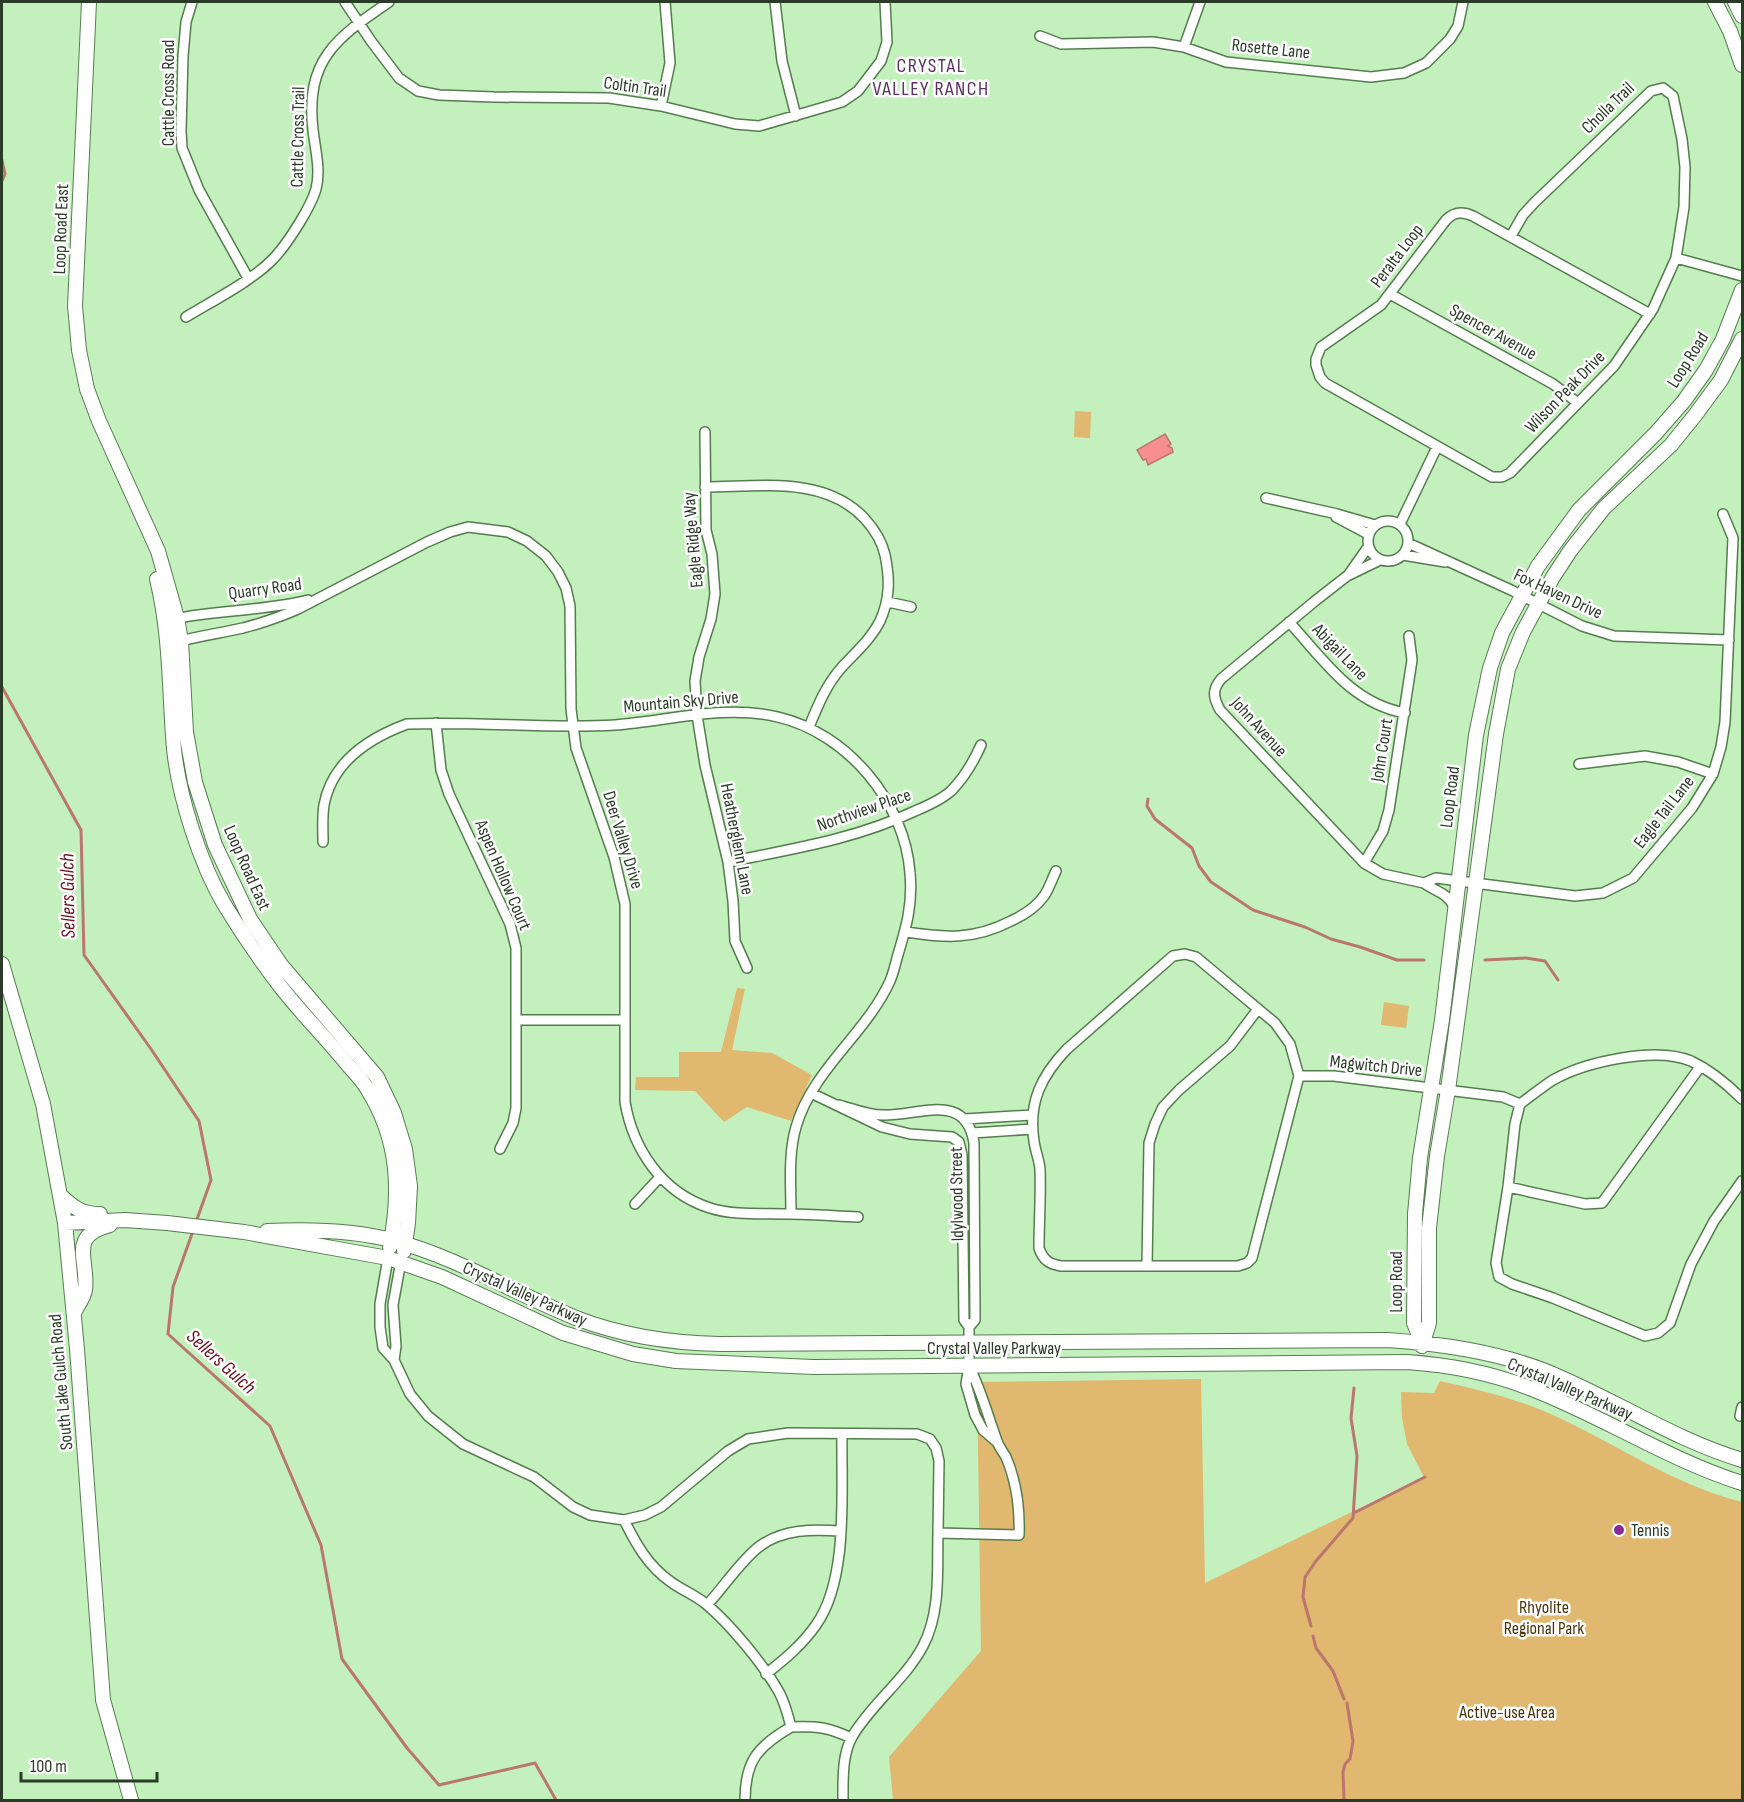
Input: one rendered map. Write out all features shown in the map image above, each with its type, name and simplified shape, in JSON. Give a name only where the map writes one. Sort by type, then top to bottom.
[{"type":"main road","name":"Loop Road East","points":[[88,2],[75,306],[79,350],[87,389],[113,453],[158,551],[175,643],[175,751],[186,805],[199,847],[223,902],[280,987],[368,1089],[378,1109],[390,1138],[396,1174],[399,1242],[394,1260]]},
{"type":"main road","points":[[1715,2],[1730,31],[1743,65]]},
{"type":"main road","points":[[1735,2],[1743,16]]},
{"type":"main road","name":"Loop Road","points":[[1422,1342],[1414,1323],[1415,1214],[1420,1158],[1442,1020],[1454,907],[1482,700],[1502,633],[1538,566],[1579,510],[1656,433],[1684,401],[1706,370],[1723,339],[1743,290]]},
{"type":"main road","name":"Loop Road","points":[[1422,1342],[1429,1323],[1430,1228],[1437,1156],[1496,734],[1508,669],[1522,632],[1570,551],[1604,508],[1671,445],[1721,380],[1743,339]]},
{"type":"main road","name":"South Lake Gulch Road","points":[[2,964],[43,1104],[61,1196],[74,1313],[103,1700],[131,1800]]},
{"type":"main road","points":[[61,1196],[83,1213],[115,1214],[125,1220]]},
{"type":"main road","points":[[74,1313],[85,1291],[83,1245],[87,1237],[95,1229],[125,1220]]},
{"type":"main road","name":"Crystal Valley Parkway","points":[[65,1223],[125,1220],[167,1223],[244,1232],[394,1260],[442,1277],[563,1333],[612,1349],[654,1358],[699,1363],[813,1366],[1218,1362],[1421,1363],[1451,1367],[1493,1376],[1524,1386],[1571,1406],[1673,1456],[1719,1476],[1743,1483]]},
{"type":"main road","name":"Crystal Valley Parkway","points":[[244,1232],[311,1231],[399,1242],[469,1269],[600,1327],[648,1338],[698,1344],[1388,1340],[1422,1342],[1479,1351],[1526,1364],[1568,1381],[1682,1437],[1743,1460]]},
{"type":"main road","points":[[1421,1363],[1422,1342]]},
{"type":"street","name":"Cattle Cross Road","points":[[192,2],[186,22],[183,56],[182,148],[199,190],[248,278]]},
{"type":"street","name":"Coltin Trail","points":[[345,2],[399,78],[418,91],[461,96],[609,98],[661,106],[747,125],[771,123],[796,117],[842,102],[858,91],[881,61],[887,42],[885,2]]},
{"type":"street","name":"Cattle Cross Trail","points":[[186,317],[274,259],[291,236],[308,209],[316,189],[311,99],[316,75],[323,59],[337,42],[358,22],[388,2]]},
{"type":"street","points":[[661,106],[670,63],[664,2]]},
{"type":"street","points":[[775,2],[782,62],[796,117]]},
{"type":"street","points":[[1184,47],[1200,2]]},
{"type":"street","name":"Rosette Lane","points":[[1040,36],[1061,44],[1153,42],[1184,47],[1226,62],[1371,77],[1404,74],[1426,63],[1450,39],[1458,26],[1463,2]]},
{"type":"street","name":"Cholla Trail","points":[[1511,236],[1535,202],[1651,91],[1663,88],[1673,96],[1685,166],[1684,207],[1676,258]]},
{"type":"street","name":"Peralta Loop","points":[[1437,447],[1325,382],[1317,372],[1316,359],[1326,342],[1373,311],[1390,294],[1446,220],[1454,213],[1467,213],[1650,314]]},
{"type":"street","points":[[1676,258],[1743,276]]},
{"type":"street","name":"Wilson Peak Drive","points":[[1437,447],[1492,477],[1502,477],[1510,473],[1614,366],[1650,314],[1676,258]]},
{"type":"street","name":"Spencer Avenue","points":[[1390,294],[1553,384],[1578,404]]},
{"type":"street","name":"Eagle Ridge Way","points":[[697,715],[695,681],[715,594],[712,554],[706,530],[705,432]]},
{"type":"street","points":[[1400,524],[1437,447]]},
{"type":"street","points":[[705,487],[800,487],[822,491],[843,500],[860,514],[874,530],[884,549],[888,570],[888,602],[878,624],[824,691],[809,727]]},
{"type":"street","points":[[1266,498],[1321,509],[1375,525]]},
{"type":"street","points":[[1321,509],[1368,534]]},
{"type":"street","name":"Eagle Tail Lane","points":[[1458,881],[1575,896],[1603,893],[1633,878],[1692,808],[1713,774],[1725,722],[1732,538],[1723,514]]},
{"type":"street","points":[[1387,521],[1400,524],[1405,529],[1408,543],[1403,555],[1395,560],[1380,560],[1370,552],[1368,534],[1375,525],[1387,521]]},
{"type":"street","name":"Deer Valley Drive","points":[[319,597],[450,532],[468,527],[508,532],[527,541],[546,556],[566,588],[570,606],[572,726],[576,748],[623,891],[626,922],[625,1102],[628,1121],[643,1155],[660,1177],[688,1198],[710,1208],[739,1213],[858,1217]]},
{"type":"street","name":"Fox Haven Drive","points":[[1408,543],[1582,626],[1614,636],[1729,640]]},
{"type":"street","name":"John Avenue","points":[[1347,576],[1368,547]]},
{"type":"street","name":"Fox Haven Drive","points":[[1403,555],[1450,563]]},
{"type":"street","name":"John Avenue","points":[[1380,560],[1347,576],[1289,622],[1221,679],[1214,688],[1214,698],[1220,710],[1364,863],[1383,874],[1424,883],[1433,890],[1445,894],[1454,907]]},
{"type":"street","name":"Quarry Road","points":[[171,619],[206,613],[285,606],[319,597]]},
{"type":"street","name":"Quarry Road","points":[[175,643],[190,637],[243,628],[275,619],[319,597]]},
{"type":"street","points":[[888,602],[911,607]]},
{"type":"street","name":"Abigail Lane","points":[[1289,622],[1359,695],[1381,707],[1405,712]]},
{"type":"street","name":"John Court","points":[[1364,863],[1377,844],[1387,822],[1413,660],[1409,636]]},
{"type":"street","name":"Mountain Sky Drive","points":[[323,843],[324,806],[338,772],[367,742],[407,724],[616,725],[723,712],[753,712],[779,717],[809,727],[849,753],[875,781],[896,820],[906,846],[911,895],[906,932],[891,978],[880,1002],[811,1093],[796,1127],[791,1169],[791,1214]]},
{"type":"street","name":"Heatherglenn Lane","points":[[697,715],[705,765],[728,862],[734,902],[735,941],[747,968]]},
{"type":"street","name":"Aspen Hollow Court","points":[[436,723],[441,770],[449,794],[510,924],[516,948],[516,1108],[513,1123],[500,1149]]},
{"type":"street","name":"Northview Place","points":[[728,862],[838,840],[896,820],[935,802],[950,792],[969,771],[981,745]]},
{"type":"street","points":[[1579,764],[1645,756],[1678,762],[1713,774]]},
{"type":"street","points":[[906,932],[951,937],[971,936],[997,928],[1022,916],[1044,896],[1056,871]]},
{"type":"street","name":"John Avenue","points":[[1424,883],[1436,878],[1458,881]]},
{"type":"street","points":[[1185,954],[1196,957],[1275,1023],[1290,1044],[1299,1076],[1252,1258],[1247,1263],[1238,1266],[1061,1266],[1050,1264],[1043,1258],[1039,1248],[1040,1167],[1032,1115],[1036,1094],[1042,1080],[1053,1063],[1067,1049],[1173,957],[1185,954]]},
{"type":"street","points":[[1147,1266],[1149,1143],[1155,1124],[1164,1107],[1179,1090],[1230,1046],[1258,1009]]},
{"type":"street","points":[[516,1020],[625,1020]]},
{"type":"street","points":[[1743,1099],[1724,1081],[1700,1067],[1689,1061],[1667,1055],[1610,1059],[1554,1080],[1520,1104],[1515,1124],[1496,1263],[1499,1277],[1645,1336],[1658,1333],[1670,1323],[1691,1264],[1714,1221],[1743,1181]]},
{"type":"street","points":[[1508,1187],[1585,1204],[1602,1203],[1700,1067]]},
{"type":"street","name":"Magwitch Drive","points":[[1299,1076],[1334,1076],[1448,1090],[1503,1097],[1520,1104]]},
{"type":"street","name":"Idylwood Street","points":[[811,1093],[882,1127],[910,1134],[952,1137],[959,1143],[962,1155],[964,1320],[969,1328],[969,1366],[966,1384],[975,1415],[983,1430],[997,1442],[1015,1480],[1020,1507],[1019,1535],[938,1533]]},
{"type":"street","name":"Idylwood Street","points":[[839,1105],[875,1115],[945,1110],[965,1119],[972,1133],[975,1320],[969,1328]]},
{"type":"street","points":[[965,1119],[1032,1115]]},
{"type":"street","points":[[972,1133],[1033,1129]]},
{"type":"street","points":[[635,1204],[660,1177]]},
{"type":"street","points":[[394,1260],[380,1304],[380,1327],[383,1348],[394,1360],[410,1394],[428,1416],[463,1444],[534,1477],[573,1507],[590,1515],[624,1520],[645,1515],[661,1507],[728,1451],[748,1439],[788,1433],[917,1434],[930,1439],[936,1448],[939,1461],[936,1603],[927,1636],[912,1664],[851,1738],[843,1777],[843,1800]]},
{"type":"street","points":[[766,1674],[795,1650],[817,1623],[834,1590],[839,1556],[842,1434]]},
{"type":"street","points":[[624,1520],[635,1543],[657,1570],[707,1605],[734,1633],[780,1694],[788,1712],[791,1727]]},
{"type":"street","points":[[707,1605],[760,1546],[791,1533],[822,1530],[840,1532]]},
{"type":"street","points":[[746,1800],[748,1770],[757,1753],[768,1740],[791,1727],[817,1726],[851,1738]]},
{"type":"green space","points":[[1075,411],[1091,412],[1090,438],[1074,437]]},
{"type":"green space","points":[[737,988],[745,989],[732,1050],[772,1053],[812,1075],[791,1121],[747,1107],[724,1122],[695,1091],[635,1090],[636,1077],[679,1077],[679,1052],[721,1052]]},
{"type":"green space","points":[[1384,1002],[1409,1006],[1406,1028],[1381,1025]]},
{"type":"green space","name":"Rhyolite Regional Park","points":[[1201,1379],[1205,1583],[1424,1477],[1407,1444],[1402,1418],[1401,1392],[1434,1393],[1440,1381],[1499,1396],[1541,1410],[1670,1475],[1717,1495],[1742,1502],[1742,1800],[893,1800],[889,1757],[981,1651],[977,1382]]},
{"type":"shaded area","points":[[1165,434],[1171,444],[1168,446],[1173,452],[1148,465],[1146,459],[1143,460],[1137,450]]},
{"type":"waterway","name":"Sellers Gulch","points":[[2,160],[5,174],[2,181]]},
{"type":"waterway","name":"Sellers Gulch","points":[[2,687],[81,830],[84,955],[199,1121],[211,1180],[196,1222]]},
{"type":"waterway","points":[[1148,799],[1147,806],[1155,819],[1192,848],[1199,866],[1211,882],[1253,910],[1305,927],[1331,939],[1397,960],[1424,960]]},
{"type":"waterway","points":[[1485,960],[1526,958],[1545,961],[1558,980]]},
{"type":"waterway","name":"Sellers Gulch","points":[[193,1231],[173,1287],[168,1334],[270,1426],[321,1545],[342,1659],[407,1748],[439,1785],[535,1763],[556,1800]]},
{"type":"waterway","points":[[1311,1626],[1303,1597],[1305,1577],[1353,1518],[1357,1456],[1351,1418],[1354,1388]]},
{"type":"waterway","points":[[1354,1513],[1425,1477]]},
{"type":"waterway","points":[[1313,1636],[1316,1648],[1333,1671],[1344,1699]]},
{"type":"waterway","points":[[1344,1800],[1343,1772],[1345,1764],[1350,1759],[1353,1741],[1347,1703]]},
{"type":"place","name":"Tennis","points":[[1619,1530]]},
{"type":"district","name":"CRYSTAL VALLEY RANCH","points":[[931,78]]},
{"type":"park label","name":"Active-use Area","points":[[1507,1712]]}]
